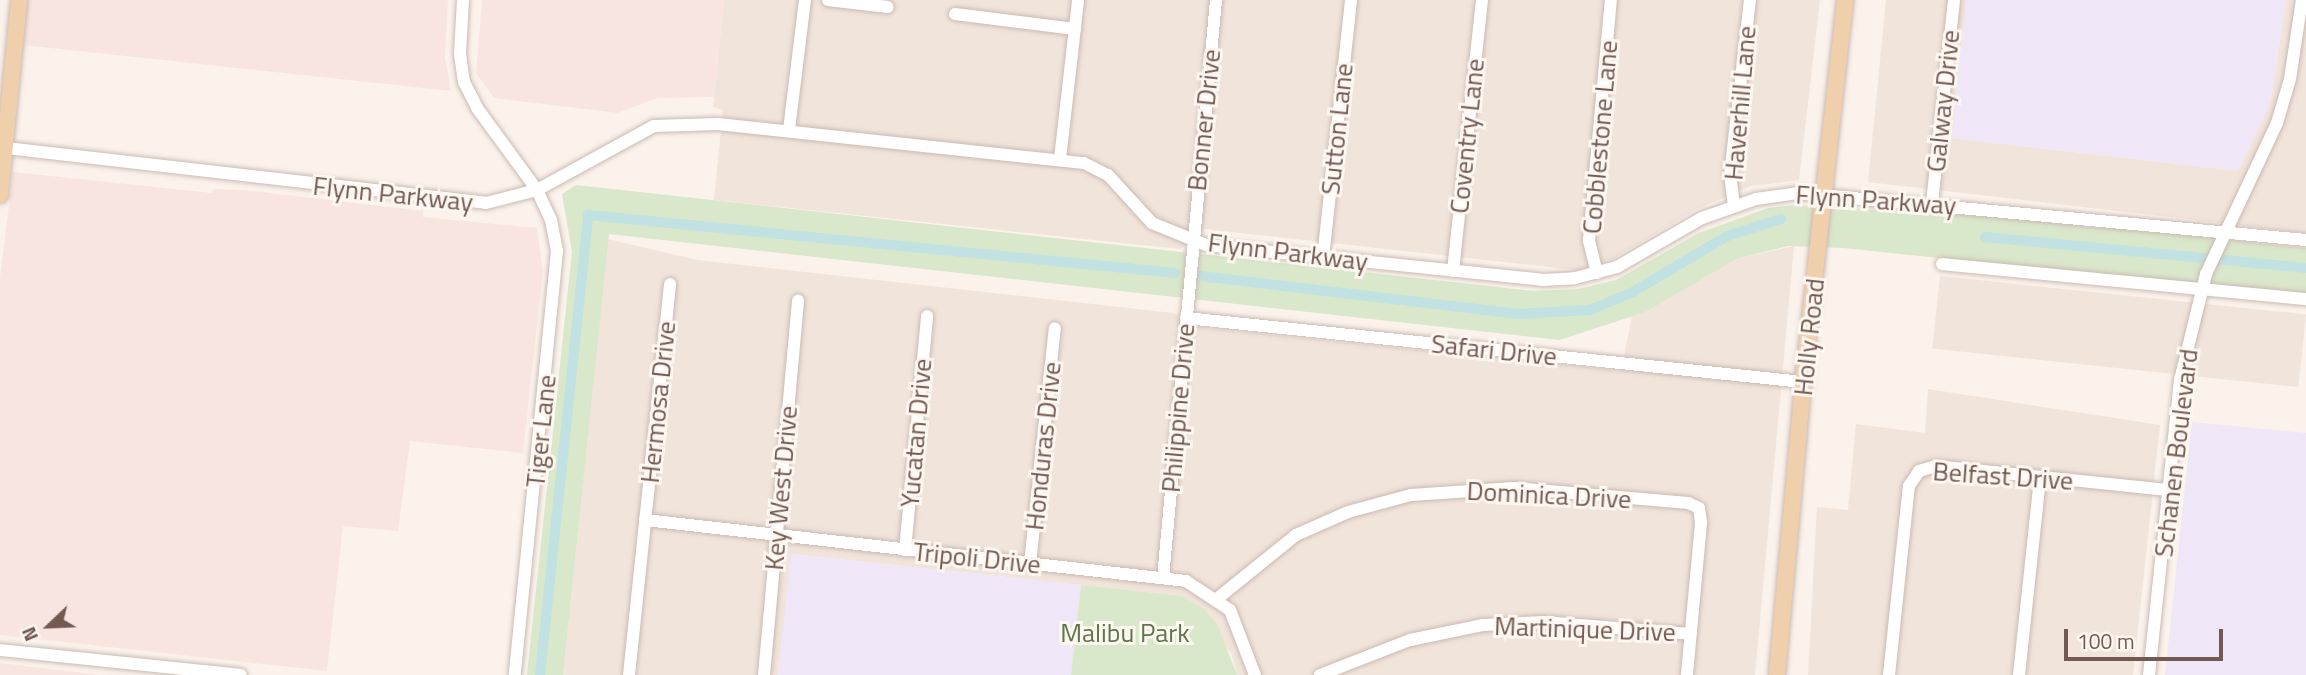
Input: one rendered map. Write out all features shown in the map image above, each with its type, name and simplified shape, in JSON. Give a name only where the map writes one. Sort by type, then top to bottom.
[{"type":"main road","points":[[0,195],[19,0]]},
{"type":"main road","name":"Holly Road","points":[[1777,675],[1803,382],[1845,0]]},
{"type":"street","name":"Tiger Lane","points":[[463,0],[460,54],[464,82],[477,108],[537,190],[551,220],[557,251],[515,675]]},
{"type":"street","points":[[789,130],[805,0]]},
{"type":"street","points":[[828,0],[888,7]]},
{"type":"street","points":[[1060,159],[1078,0]]},
{"type":"street","name":"Bonner Drive","points":[[1191,239],[1216,0]]},
{"type":"street","name":"Sutton Lane","points":[[1322,258],[1351,0]]},
{"type":"street","name":"Coventry Lane","points":[[1452,271],[1482,0]]},
{"type":"street","name":"Cobblestone Lane","points":[[1597,273],[1589,240],[1611,0]]},
{"type":"street","name":"Haverhill Lane","points":[[1734,206],[1730,176],[1749,0]]},
{"type":"street","name":"Galway Drive","points":[[1932,203],[1954,0]]},
{"type":"street","name":"Schanen Boulevard","points":[[2149,675],[2180,380],[2206,274],[2277,122],[2290,79],[2302,0]]},
{"type":"street","points":[[955,14],[1076,29]]},
{"type":"street","name":"Flynn Parkway","points":[[6,149],[464,204],[509,200],[537,190],[654,126],[683,122],[789,130],[1060,159],[1099,169],[1152,223],[1206,245],[1542,280],[1597,273],[1633,260],[1703,218],[1734,206],[1779,195],[1825,194],[1932,203],[2306,240]]},
{"type":"street","name":"Philippine Drive","points":[[1163,578],[1191,239]]},
{"type":"street","points":[[1942,264],[2306,299]]},
{"type":"street","name":"Hermosa Drive","points":[[629,675],[670,284]]},
{"type":"street","name":"Key West Drive","points":[[764,675],[798,301]]},
{"type":"street","name":"Yucatan Drive","points":[[905,550],[927,316]]},
{"type":"street","name":"Safari Drive","points":[[1186,318],[1803,382]]},
{"type":"street","name":"Honduras Drive","points":[[1030,564],[1055,328]]},
{"type":"street","name":"Belfast Drive","points":[[1889,675],[1912,478],[1936,466],[2169,491]]},
{"type":"street","points":[[2019,675],[2040,478]]},
{"type":"street","name":"Dominica Drive","points":[[1218,598],[1296,535],[1348,512],[1411,495],[1514,488],[1699,508],[1691,634]]},
{"type":"street","name":"Tripoli Drive","points":[[645,520],[1186,581],[1218,598],[1239,625],[1255,675]]},
{"type":"street","name":"Martinique Drive","points":[[1320,675],[1410,640],[1483,625],[1543,622],[1691,634]]},
{"type":"street","points":[[1687,675],[1691,634]]},
{"type":"street","points":[[0,650],[240,675]]},
{"type":"shaded area","points":[[27,0],[448,0],[445,57],[451,91],[23,45]]},
{"type":"shaded area","points":[[482,0],[724,0],[714,97],[657,98],[618,113],[494,98],[476,73]]},
{"type":"shaded area","points":[[724,0],[1820,0],[1799,180],[1751,186],[1695,210],[1613,259],[1576,270],[1204,229],[1180,249],[714,200],[723,110],[713,107]]},
{"type":"shaded area","points":[[1886,0],[1966,0],[1952,138],[2238,171],[2270,104],[2286,0],[2306,0],[2306,233],[1868,182]]},
{"type":"shaded area","points":[[1966,0],[2286,0],[2270,104],[2238,171],[1952,138]]},
{"type":"shaded area","points":[[13,172],[212,193],[213,189],[243,190],[423,211],[423,217],[537,228],[543,271],[523,453],[410,441],[398,531],[343,526],[327,671],[0,635],[0,278]]},
{"type":"shaded area","points":[[608,239],[697,260],[1173,313],[1203,328],[1621,371],[1632,316],[1736,259],[1794,246],[1755,675],[1237,675],[1231,653],[1182,596],[792,554],[778,675],[563,675]]},
{"type":"shaded area","points":[[1940,276],[2306,314],[2298,387],[1932,349]]},
{"type":"shaded area","points":[[1928,389],[2160,425],[2133,675],[1808,675],[1817,507],[1848,510],[1856,424],[1925,433]]},
{"type":"shaded area","points":[[2192,422],[2306,433],[2306,675],[2165,675]]},
{"type":"shaded area","points":[[791,554],[1081,585],[1071,675],[778,675]]},
{"type":"shaded area","points":[[0,663],[101,675],[0,675]]},
{"type":"green space","points":[[576,185],[1533,291],[1579,289],[1616,280],[1699,233],[1768,208],[1794,205],[2029,219],[2306,248],[2306,297],[1844,248],[1788,246],[1736,259],[1645,312],[1560,340],[609,234],[563,675],[527,675],[572,252],[562,194]]},
{"type":"green space","name":"Malibu Park","points":[[1081,585],[1182,596],[1204,609],[1217,624],[1237,675],[1071,675]]},
{"type":"waterway","points":[[540,675],[588,215],[1175,273]]},
{"type":"waterway","points":[[1200,276],[1517,314],[1590,310],[1633,292],[1727,236],[1781,219]]},
{"type":"waterway","points":[[1985,237],[2306,268]]}]
